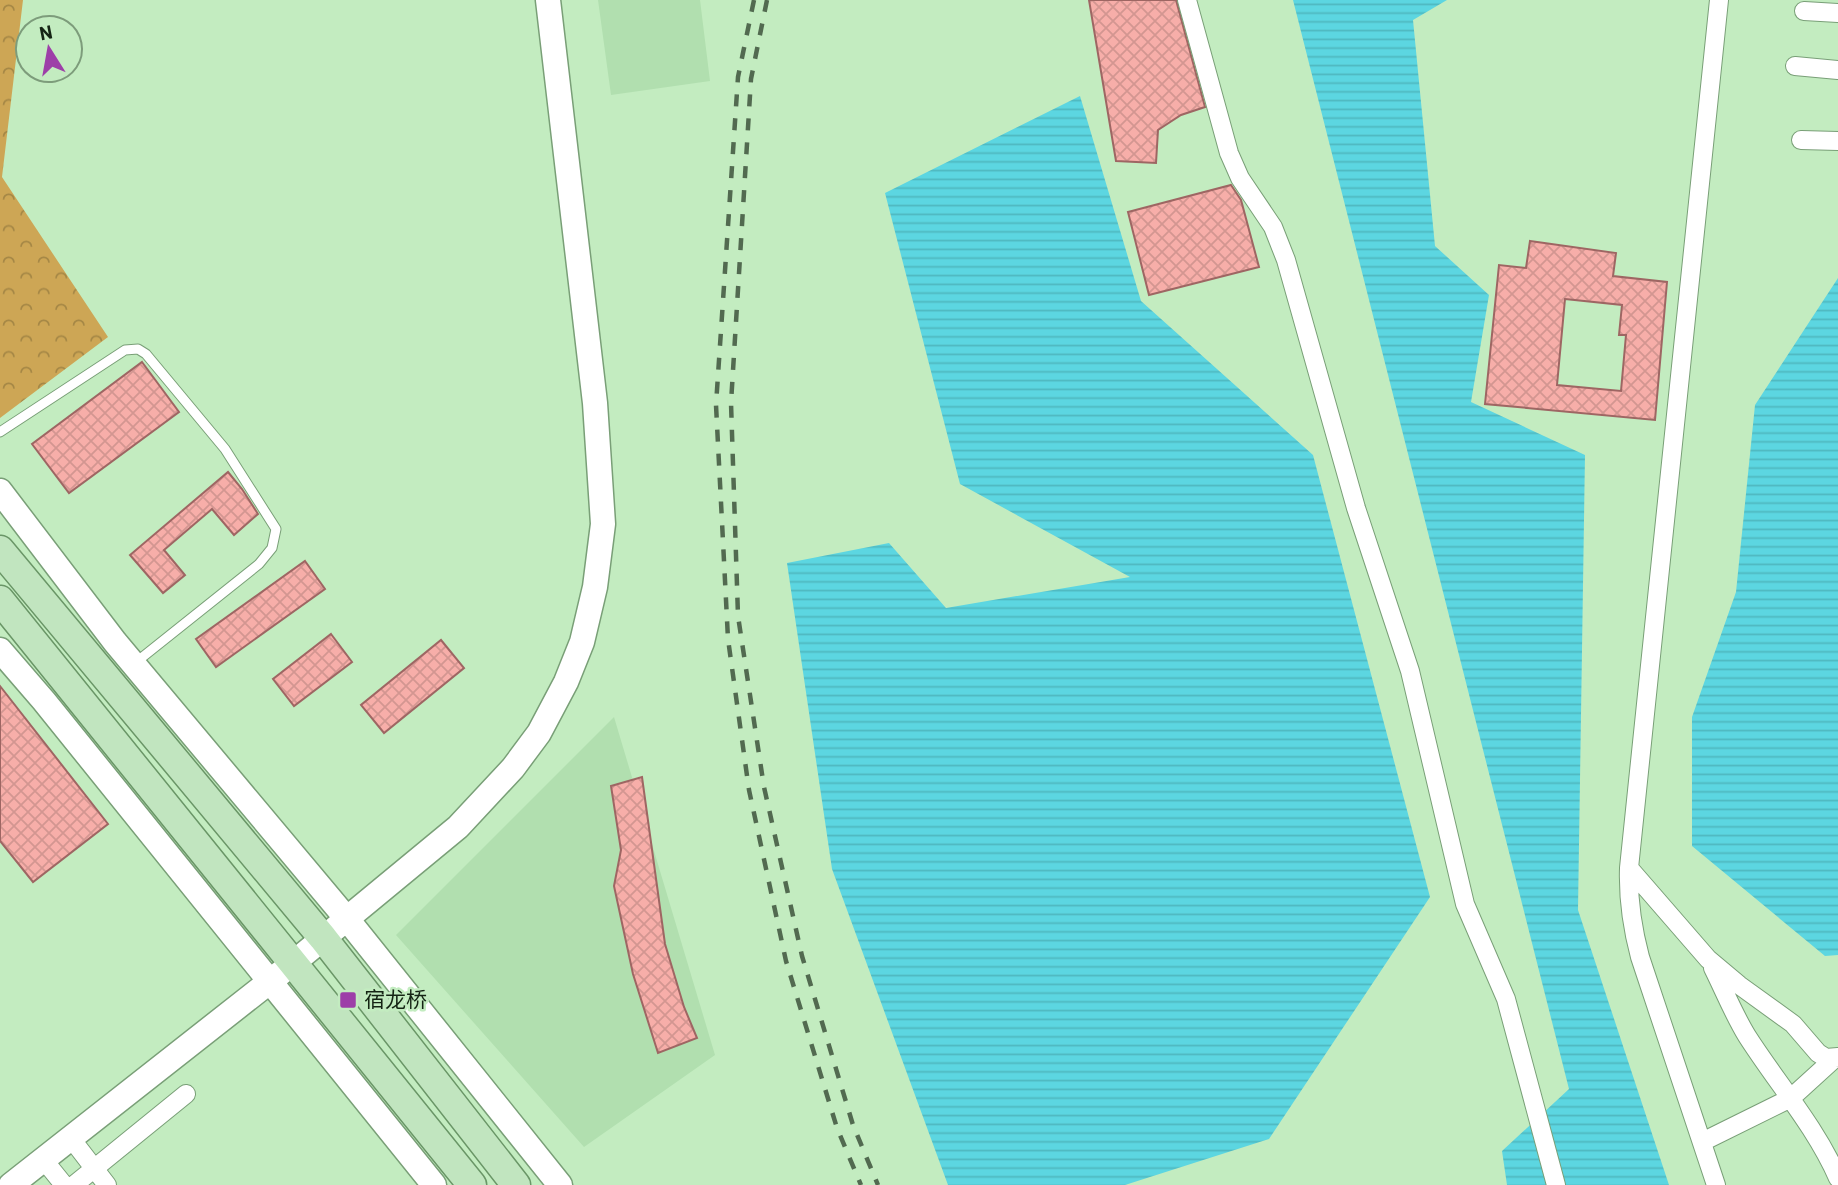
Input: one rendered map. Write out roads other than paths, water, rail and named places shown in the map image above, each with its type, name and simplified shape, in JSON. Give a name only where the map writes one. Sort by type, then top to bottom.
[{"type":"main road","points":[[0,550],[323,938],[516,1185]]},
{"type":"main road","points":[[0,600],[281,972],[472,1185]]},
{"type":"street","points":[[11,1185],[281,972],[458,827],[513,768],[539,733],[566,682],[582,642],[595,587],[603,524],[595,404],[548,0]]},
{"type":"street","points":[[1187,0],[1229,153],[1240,178],[1273,227],[1286,260],[1356,508],[1410,671],[1465,904],[1506,999],[1556,1185]]},
{"type":"street","points":[[1716,1185],[1634,934],[1628,892],[1719,0]]},
{"type":"street","points":[[1804,11],[1838,13]]},
{"type":"street","points":[[1795,66],[1838,70]]},
{"type":"street","points":[[1801,140],[1838,141]]},
{"type":"street","points":[[0,491],[134,664],[347,919],[560,1185]]},
{"type":"street","points":[[0,650],[281,972],[434,1185]]},
{"type":"street","points":[[1629,867],[1708,959],[1793,1024],[1818,1053],[1826,1058],[1837,1058]]},
{"type":"street","points":[[1708,959],[1746,1035],[1829,1157],[1838,1178]]},
{"type":"street","points":[[1702,1142],[1791,1098],[1837,1058]]},
{"type":"street","points":[[74,1185],[186,1094]]},
{"type":"street","points":[[70,1138],[107,1185]]},
{"type":"street","points":[[43,1159],[64,1185]]},
{"type":"lane","points":[[0,432],[125,350],[138,349],[146,354],[225,449],[276,529],[272,548],[259,564],[134,664]]},
{"type":"water","points":[[1293,0],[1447,0],[1413,20],[1435,246],[1489,295],[1471,402],[1585,455],[1578,910],[1669,1185],[1507,1185],[1502,1151],[1569,1089]]},
{"type":"water","points":[[1080,96],[1141,301],[1313,455],[1430,897],[1269,1139],[1125,1185],[948,1185],[832,869],[787,563],[889,543],[946,608],[1130,577],[960,484],[885,193]]},
{"type":"water","points":[[1838,278],[1838,955],[1825,956],[1692,846],[1692,717],[1736,592],[1755,405]]},
{"type":"railway","points":[[754,0],[738,77],[716,405],[728,639],[749,790],[786,961],[837,1128],[861,1185]]},
{"type":"railway","points":[[767,0],[751,79],[731,403],[738,616],[764,787],[802,956],[853,1125],[878,1185]]},
{"type":"place","name":"宿龙桥","points":[[348,1000]]}]
